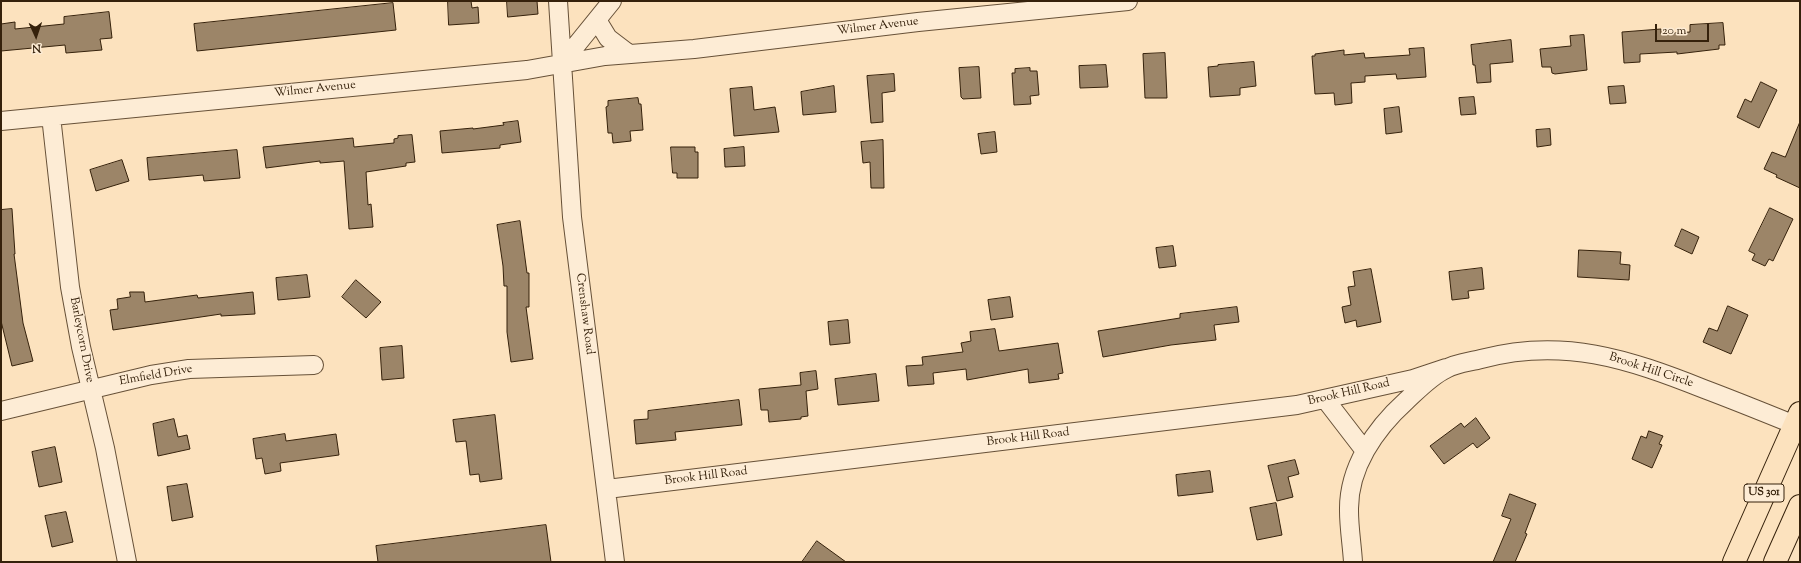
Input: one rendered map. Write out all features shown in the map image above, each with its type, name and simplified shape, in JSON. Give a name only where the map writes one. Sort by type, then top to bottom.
[{"type":"main road","name":"US 301","points":[[1734,562],[1798,422]]},
{"type":"main road","name":"US 301","points":[[1775,562],[1800,506]]},
{"type":"street","name":"Crenshaw Road","points":[[558,1],[561,64],[573,224],[615,562]]},
{"type":"street","points":[[561,64],[612,1]]},
{"type":"street","name":"Wilmer Avenue","points":[[1,121],[526,70],[604,56],[694,49],[918,22],[1128,1]]},
{"type":"street","points":[[597,20],[608,38],[629,54]]},
{"type":"street","name":"Barleycorn Drive","points":[[51,116],[70,287],[81,347],[105,448],[127,562]]},
{"type":"street","name":"Brook Hill Circle","points":[[1353,562],[1349,510],[1356,474],[1365,451],[1378,429],[1425,384],[1446,368],[1493,356],[1528,351],[1562,350],[1593,353],[1628,361],[1657,370],[1798,422]]},
{"type":"street","name":"Elmfield Drive","points":[[1,411],[151,375],[189,369],[314,365]]},
{"type":"street","name":"Brook Hill Road","points":[[607,489],[1297,405],[1413,379],[1446,368]]},
{"type":"street","points":[[1325,398],[1365,451]]},
{"type":"building","points":[[448,1],[471,1],[472,8],[478,7],[479,23],[449,25]]},
{"type":"building","points":[[507,1],[537,1],[538,14],[508,17]]},
{"type":"building","points":[[393,3],[396,30],[197,51],[194,24]]},
{"type":"building","points":[[109,12],[112,38],[100,39],[102,50],[66,53],[65,45],[1,51],[1,24],[15,22],[15,29],[64,24],[64,17]]},
{"type":"building","points":[[1723,23],[1725,45],[1719,45],[1719,49],[1677,54],[1677,52],[1640,54],[1640,62],[1624,63],[1622,32],[1661,29],[1661,34],[1690,32],[1690,25]]},
{"type":"building","points":[[1584,35],[1587,70],[1555,74],[1552,73],[1551,67],[1542,67],[1540,49],[1571,46],[1570,36]]},
{"type":"building","points":[[1511,40],[1513,62],[1490,64],[1491,82],[1477,83],[1471,45]]},
{"type":"building","points":[[1424,48],[1426,77],[1397,79],[1396,74],[1365,76],[1365,82],[1351,83],[1352,103],[1335,105],[1334,93],[1315,94],[1312,56],[1315,56],[1315,54],[1344,50],[1344,55],[1364,53],[1365,58],[1410,55],[1409,49]]},
{"type":"building","points":[[1165,53],[1167,98],[1145,98],[1143,54]]},
{"type":"building","points":[[1254,62],[1256,86],[1240,88],[1240,95],[1210,97],[1208,67]]},
{"type":"building","points":[[1106,65],[1108,87],[1080,88],[1079,66]]},
{"type":"building","points":[[979,67],[981,98],[963,99],[961,97],[959,68]]},
{"type":"building","points":[[1030,68],[1030,71],[1037,71],[1039,95],[1030,96],[1031,104],[1014,105],[1012,73],[1015,73],[1015,69]]},
{"type":"building","points":[[894,74],[895,91],[882,93],[883,122],[871,123],[867,76]]},
{"type":"building","points":[[1761,82],[1777,90],[1759,128],[1737,117],[1745,99],[1751,102]]},
{"type":"building","points":[[834,86],[836,112],[803,115],[801,92]]},
{"type":"building","points":[[1624,86],[1626,103],[1610,104],[1608,87]]},
{"type":"building","points":[[752,87],[754,110],[775,107],[779,132],[734,136],[730,89]]},
{"type":"building","points":[[1474,97],[1476,114],[1461,115],[1459,98]]},
{"type":"building","points":[[638,98],[639,104],[641,104],[643,130],[630,131],[631,141],[613,143],[612,133],[608,133],[606,107],[608,106],[608,101]]},
{"type":"building","points":[[1399,107],[1402,132],[1386,134],[1384,109]]},
{"type":"building","points":[[518,121],[521,142],[500,145],[500,148],[442,153],[440,131],[473,129],[504,125],[503,123]]},
{"type":"building","points":[[1800,122],[1800,188],[1776,177],[1777,175],[1764,169],[1772,152],[1785,157]]},
{"type":"building","points":[[1550,129],[1551,145],[1537,147],[1536,130]]},
{"type":"building","points":[[995,132],[997,152],[981,154],[978,134]]},
{"type":"building","points":[[412,135],[415,162],[406,163],[406,166],[366,172],[368,205],[371,204],[373,227],[349,229],[344,161],[320,163],[320,161],[266,168],[263,147],[353,138],[354,147],[394,143],[394,139],[398,138],[398,136]]},
{"type":"building","points":[[883,140],[884,188],[871,188],[870,162],[863,163],[861,142]]},
{"type":"building","points":[[671,147],[695,147],[695,152],[698,152],[698,178],[677,178],[677,173],[673,173]]},
{"type":"building","points":[[744,147],[745,166],[725,167],[724,149]]},
{"type":"building","points":[[237,150],[240,178],[204,181],[203,175],[149,180],[147,158]]},
{"type":"building","points":[[122,160],[129,181],[96,191],[90,170]]},
{"type":"building","points":[[1770,208],[1793,219],[1773,261],[1769,259],[1765,266],[1752,260],[1755,254],[1749,251]]},
{"type":"building","points":[[12,209],[14,254],[23,323],[33,361],[12,366],[1,321],[1,210]]},
{"type":"building","points":[[520,221],[527,273],[529,273],[529,307],[526,307],[533,359],[511,362],[507,332],[507,286],[504,286],[503,266],[497,225]]},
{"type":"building","points":[[1682,229],[1699,237],[1692,254],[1675,246]]},
{"type":"building","points":[[1173,246],[1176,266],[1159,268],[1156,248]]},
{"type":"building","points":[[1579,250],[1621,252],[1620,264],[1630,265],[1629,280],[1578,277]]},
{"type":"building","points":[[1482,268],[1484,289],[1468,291],[1469,298],[1452,300],[1449,272]]},
{"type":"building","points":[[1371,269],[1381,322],[1357,327],[1356,320],[1345,323],[1342,307],[1351,305],[1348,287],[1355,286],[1353,272]]},
{"type":"building","points":[[307,275],[310,297],[278,300],[276,278]]},
{"type":"building","points":[[356,280],[381,302],[366,318],[342,297]]},
{"type":"building","points":[[130,292],[144,292],[145,302],[197,295],[198,298],[253,292],[255,314],[221,316],[221,314],[113,330],[110,310],[118,309],[117,299],[130,297]]},
{"type":"building","points":[[1010,297],[1013,317],[991,320],[988,300]]},
{"type":"building","points":[[1728,306],[1748,315],[1731,354],[1703,342],[1709,328],[1717,331]]},
{"type":"building","points":[[1237,307],[1239,322],[1214,325],[1216,340],[1171,345],[1103,357],[1098,331],[1180,318],[1180,314]]},
{"type":"building","points":[[848,320],[850,343],[830,345],[828,322]]},
{"type":"building","points":[[995,329],[999,351],[1058,343],[1063,373],[1058,374],[1059,379],[1029,383],[1028,369],[967,380],[966,369],[933,373],[934,384],[908,386],[906,366],[923,365],[922,357],[963,352],[961,343],[971,341],[970,332]]},
{"type":"building","points":[[402,346],[404,378],[382,380],[380,348]]},
{"type":"building","points":[[816,371],[818,389],[806,391],[808,416],[801,417],[801,419],[769,422],[768,410],[761,410],[759,389],[801,385],[800,373]]},
{"type":"building","points":[[876,374],[879,401],[838,405],[835,379]]},
{"type":"building","points":[[739,400],[742,425],[675,432],[676,440],[636,444],[634,420],[648,419],[648,411]]},
{"type":"building","points":[[495,415],[502,479],[480,482],[479,474],[470,475],[466,441],[456,442],[453,420]]},
{"type":"building","points":[[1476,418],[1490,438],[1477,448],[1473,443],[1444,464],[1430,446],[1461,423],[1464,427]]},
{"type":"building","points":[[174,419],[178,437],[187,435],[190,449],[158,456],[153,424]]},
{"type":"building","points":[[1649,431],[1663,436],[1659,444],[1662,445],[1652,468],[1632,459],[1641,436],[1646,438]]},
{"type":"building","points":[[285,434],[286,441],[336,434],[339,455],[280,463],[281,471],[265,474],[262,458],[256,459],[253,439]]},
{"type":"building","points":[[55,447],[62,482],[39,487],[32,452]]},
{"type":"building","points":[[1295,460],[1299,474],[1288,477],[1293,497],[1277,501],[1268,466]]},
{"type":"building","points":[[1210,471],[1213,492],[1178,496],[1176,475]]},
{"type":"building","points":[[187,484],[193,517],[172,521],[167,487]]},
{"type":"building","points":[[1510,494],[1536,504],[1525,533],[1527,534],[1515,562],[1493,562],[1511,519],[1502,516]]},
{"type":"building","points":[[1276,503],[1282,535],[1257,540],[1250,508]]},
{"type":"building","points":[[66,512],[73,542],[52,547],[45,516]]},
{"type":"building","points":[[546,525],[551,562],[378,562],[376,546]]},
{"type":"building","points":[[817,541],[846,562],[802,562]]}]
